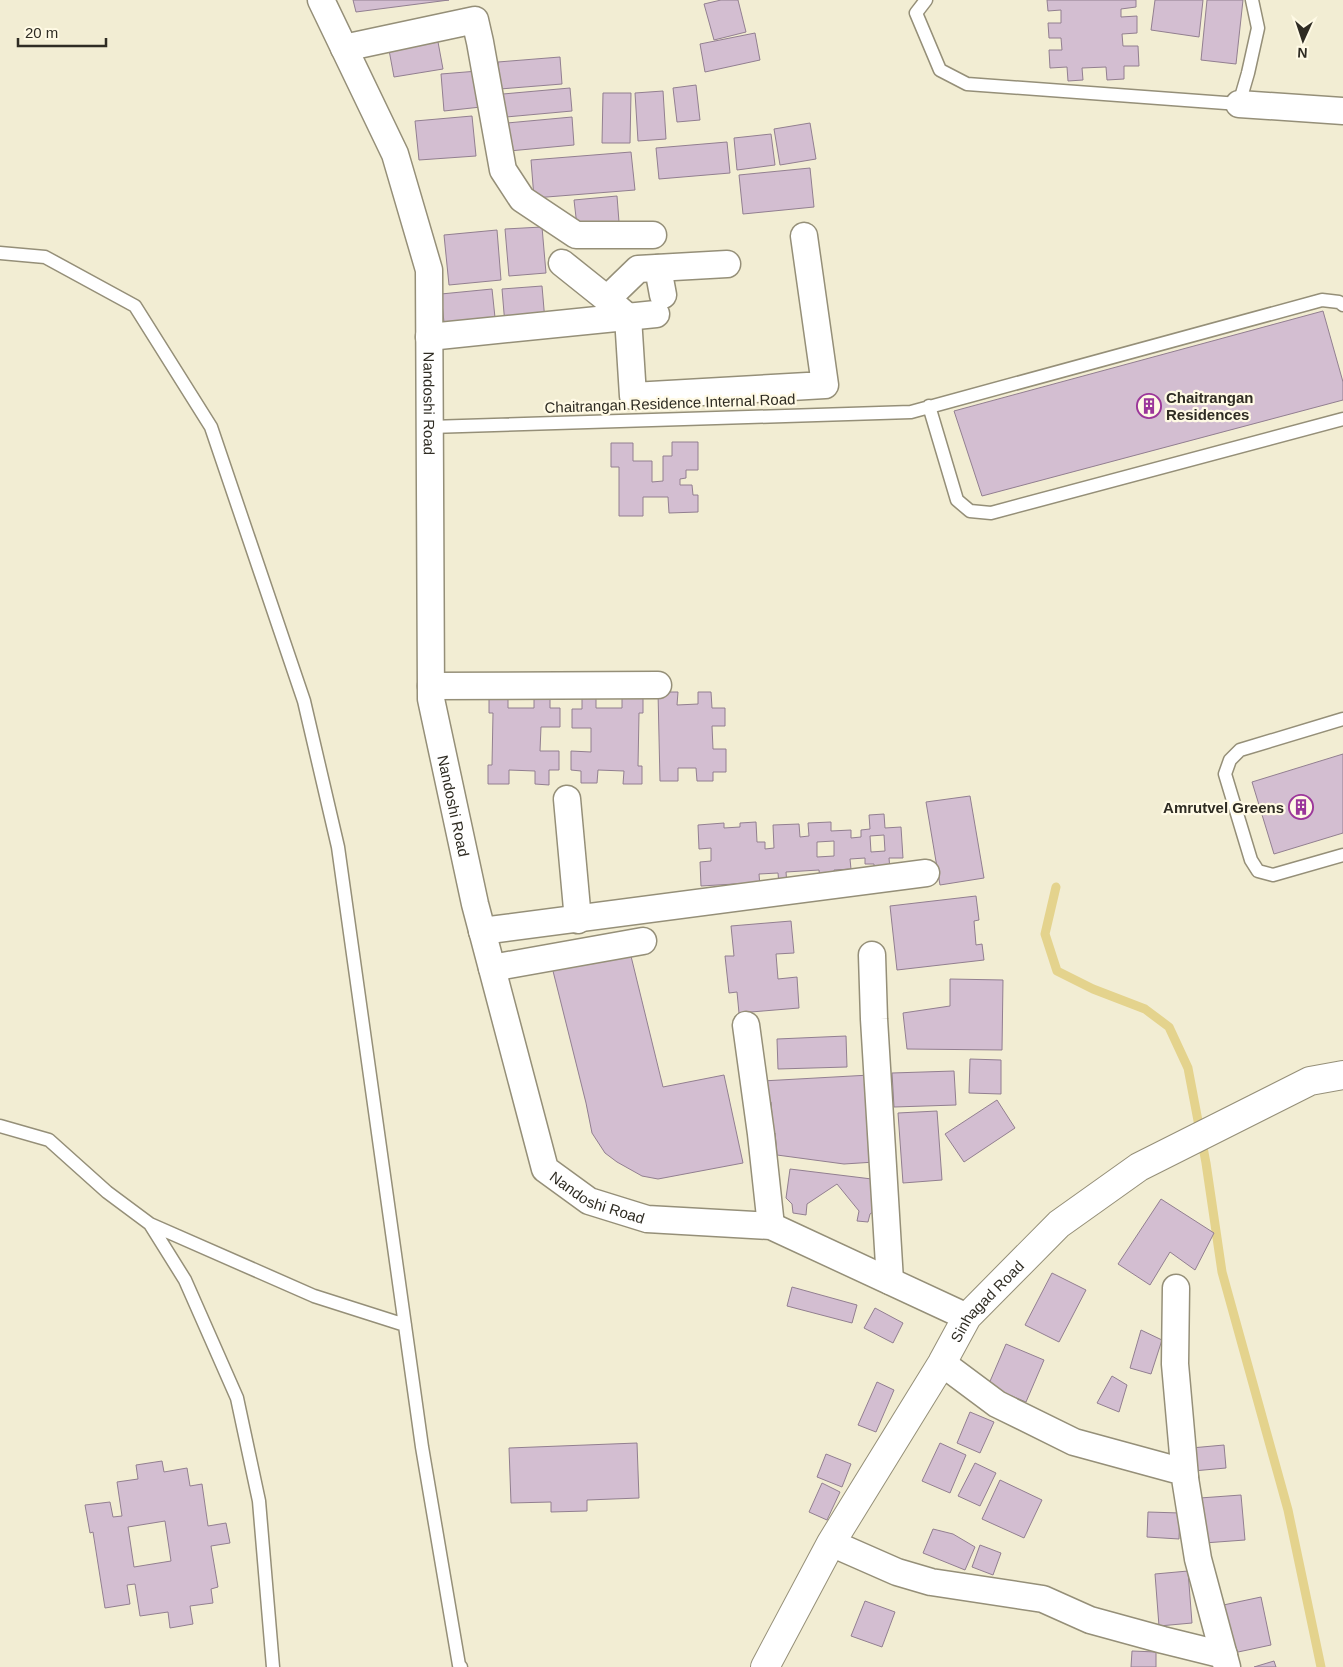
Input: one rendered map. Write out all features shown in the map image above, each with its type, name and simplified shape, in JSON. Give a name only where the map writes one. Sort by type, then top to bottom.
[{"type":"main road","name":"Sinhagad Road","points":[[765,1667],[831,1543],[942,1362],[967,1317],[1060,1224],[1139,1167],[1310,1081],[1343,1075]]},
{"type":"street","name":"Nandoshi Road","points":[[321,0],[395,154],[429,270],[431,699],[482,931],[545,1169],[588,1201],[647,1219],[771,1226],[967,1317]]},
{"type":"street","points":[[344,48],[475,20],[503,170],[522,199],[576,235],[653,235]]},
{"type":"street","points":[[1239,104],[1343,111]]},
{"type":"street","points":[[562,264],[628,317],[633,396],[825,385],[804,236]]},
{"type":"street","points":[[607,299],[638,269],[727,264]]},
{"type":"street","points":[[429,338],[628,317],[659,305],[658,268]]},
{"type":"street","points":[[431,686],[658,685]]},
{"type":"street","points":[[566,799],[578,920]]},
{"type":"street","points":[[482,931],[578,920],[926,873]]},
{"type":"street","points":[[492,968],[643,941]]},
{"type":"street","points":[[872,955],[874,1020],[890,1281]]},
{"type":"street","points":[[746,1025],[771,1226]]},
{"type":"street","points":[[1176,1288],[1175,1364],[1185,1477],[1198,1559],[1226,1661]]},
{"type":"street","points":[[942,1362],[997,1404],[1074,1442],[1184,1472],[1185,1477]]},
{"type":"street","points":[[831,1543],[897,1572],[931,1582],[1043,1599],[1090,1620],[1163,1640],[1226,1661]]},
{"type":"lane","points":[[926,0],[916,13],[940,70],[967,84],[1239,104],[1258,28],[1252,0]]},
{"type":"lane","points":[[0,253],[45,257],[135,306],[211,427],[304,702],[338,847],[422,1447],[459,1665],[461,1667]]},
{"type":"lane","name":"Chaitrangan Residence Internal Road","points":[[430,427],[911,412],[1322,300],[1339,302],[1343,306]]},
{"type":"lane","points":[[929,406],[957,500],[970,511],[991,513],[1343,420]]},
{"type":"lane","points":[[1343,719],[1240,750],[1230,760],[1225,774],[1251,860],[1258,871],[1273,876],[1343,855]]},
{"type":"lane","points":[[0,1126],[49,1140],[107,1192],[150,1224],[314,1296],[405,1325]]},
{"type":"lane","points":[[150,1224],[185,1280],[237,1398],[259,1501],[273,1667]]},
{"type":"building","points":[[353,0],[449,0],[356,12]]},
{"type":"building","points":[[721,0],[738,0],[746,32],[714,40],[704,4]]},
{"type":"building","points":[[1047,0],[1136,0],[1136,7],[1121,9],[1121,17],[1137,16],[1137,33],[1122,34],[1123,46],[1138,46],[1139,66],[1124,66],[1124,79],[1107,80],[1106,67],[1082,68],[1083,80],[1068,81],[1067,67],[1050,68],[1049,50],[1062,50],[1061,38],[1049,38],[1048,23],[1061,23],[1061,10],[1048,11]]},
{"type":"building","points":[[1155,0],[1203,0],[1199,37],[1151,30]]},
{"type":"building","points":[[1207,0],[1243,0],[1236,64],[1201,60]]},
{"type":"building","points":[[755,33],[760,60],[705,72],[700,44]]},
{"type":"building","points":[[438,42],[443,69],[394,77],[389,50]]},
{"type":"building","points":[[560,57],[562,84],[500,89],[498,62]]},
{"type":"building","points":[[478,71],[481,107],[444,111],[441,74]]},
{"type":"building","points":[[696,85],[700,120],[677,122],[673,88]]},
{"type":"building","points":[[570,88],[572,111],[506,117],[503,94]]},
{"type":"building","points":[[663,91],[666,139],[638,141],[635,93]]},
{"type":"building","points":[[603,93],[631,93],[630,143],[602,143]]},
{"type":"building","points":[[472,116],[476,156],[419,160],[415,121]]},
{"type":"building","points":[[572,117],[574,145],[509,151],[507,123]]},
{"type":"building","points":[[810,123],[816,159],[780,165],[774,129]]},
{"type":"building","points":[[771,134],[775,165],[737,170],[734,138]]},
{"type":"building","points":[[727,142],[730,173],[659,179],[656,148]]},
{"type":"building","points":[[631,152],[635,190],[534,198],[531,160]]},
{"type":"building","points":[[810,168],[814,207],[743,214],[739,175]]},
{"type":"building","points":[[617,196],[619,222],[577,226],[574,200]]},
{"type":"building","points":[[542,227],[546,273],[509,276],[505,229]]},
{"type":"building","points":[[497,230],[501,280],[449,285],[444,235]]},
{"type":"building","points":[[542,286],[545,321],[505,325],[502,289]]},
{"type":"building","points":[[492,289],[496,327],[445,332],[441,294]]},
{"type":"building","name":"Chaitrangan Residences","points":[[1323,311],[1343,382],[1343,400],[982,496],[954,411]]},
{"type":"building","points":[[672,442],[698,442],[698,470],[686,470],[686,478],[680,479],[680,485],[692,485],[693,495],[698,495],[698,512],[669,513],[668,497],[643,497],[643,516],[619,516],[619,467],[611,467],[611,443],[633,443],[633,461],[652,461],[652,482],[663,481],[663,456],[672,456]]},
{"type":"building","points":[[658,692],[678,692],[677,705],[698,704],[698,692],[711,692],[712,708],[725,708],[725,726],[712,726],[713,749],[726,749],[726,772],[713,772],[713,781],[697,781],[696,768],[678,768],[678,781],[660,781]]},
{"type":"building","points":[[582,694],[596,694],[596,708],[622,708],[622,694],[643,695],[643,713],[639,713],[638,766],[642,766],[642,784],[623,784],[624,771],[598,770],[597,783],[581,783],[581,771],[571,770],[571,751],[591,752],[591,728],[572,728],[572,709],[582,709]]},
{"type":"building","points":[[489,695],[508,695],[508,708],[534,708],[534,696],[550,695],[550,708],[560,708],[560,727],[541,727],[540,751],[559,751],[559,770],[549,770],[549,785],[535,784],[535,771],[509,770],[509,784],[488,784],[488,765],[492,765],[493,713],[489,713]]},
{"type":"building","name":"Amrutvel Greens","points":[[1343,754],[1343,833],[1274,854],[1252,782]]},
{"type":"building","points":[[970,796],[984,878],[940,885],[926,802]]},
{"type":"building","points":[[884,814],[885,828],[901,827],[903,858],[889,858],[890,870],[874,872],[874,864],[865,864],[865,858],[850,859],[851,869],[834,870],[835,879],[820,880],[819,870],[786,872],[787,885],[779,885],[778,873],[759,874],[760,887],[751,883],[701,886],[700,862],[711,861],[711,848],[699,849],[698,825],[724,823],[724,828],[740,827],[740,823],[756,822],[757,842],[765,842],[765,849],[774,848],[773,825],[799,824],[800,837],[809,836],[808,823],[831,822],[831,831],[851,830],[851,838],[861,837],[861,830],[870,829],[869,815]],"holes":[[[884,835],[885,851],[871,852],[870,836]],[[834,841],[834,856],[817,857],[817,842]]]},
{"type":"building","points":[[976,896],[979,920],[974,921],[976,945],[982,944],[984,960],[897,970],[890,906]]},
{"type":"building","points":[[791,921],[794,953],[776,954],[778,979],[797,977],[799,1008],[739,1013],[737,992],[729,993],[725,956],[734,956],[731,926]]},
{"type":"building","points":[[629,948],[663,1087],[724,1075],[743,1163],[658,1179],[642,1176],[605,1153],[592,1133],[552,967]]},
{"type":"building","points":[[950,979],[1003,980],[1002,1050],[907,1049],[903,1013],[950,1006]]},
{"type":"building","points":[[846,1036],[847,1067],[778,1069],[777,1039]]},
{"type":"building","points":[[970,1059],[1001,1060],[1001,1094],[969,1093]]},
{"type":"building","points":[[954,1071],[956,1105],[894,1107],[892,1073]]},
{"type":"building","points":[[870,1075],[875,1162],[844,1164],[777,1155],[771,1102],[764,1102],[762,1081]]},
{"type":"building","points":[[997,1100],[1015,1128],[964,1162],[945,1134]]},
{"type":"building","points":[[937,1111],[942,1180],[903,1183],[898,1113]]},
{"type":"building","points":[[790,1169],[880,1180],[876,1210],[870,1214],[868,1222],[857,1221],[859,1211],[837,1184],[807,1204],[806,1215],[793,1213],[792,1204],[786,1198]]},
{"type":"building","points":[[1161,1199],[1214,1233],[1195,1270],[1170,1252],[1150,1285],[1118,1264]]},
{"type":"building","points":[[1052,1273],[1086,1290],[1059,1342],[1025,1325]]},
{"type":"building","points":[[792,1287],[857,1305],[852,1323],[787,1306]]},
{"type":"building","points":[[875,1308],[903,1323],[893,1343],[864,1328]]},
{"type":"building","points":[[1141,1330],[1162,1340],[1151,1374],[1130,1368]]},
{"type":"building","points":[[1006,1344],[1044,1360],[1026,1402],[988,1386]]},
{"type":"building","points":[[1112,1376],[1127,1385],[1119,1412],[1097,1403]]},
{"type":"building","points":[[877,1382],[894,1390],[876,1432],[858,1425]]},
{"type":"building","points":[[970,1412],[994,1422],[980,1453],[957,1443]]},
{"type":"building","points":[[637,1443],[639,1498],[587,1500],[587,1511],[551,1512],[551,1502],[511,1503],[509,1448]]},
{"type":"building","points":[[940,1443],[966,1455],[950,1493],[922,1481]]},
{"type":"building","points":[[1224,1445],[1226,1468],[1193,1471],[1191,1448]]},
{"type":"building","points":[[826,1454],[851,1464],[842,1487],[817,1477]]},
{"type":"building","points":[[162,1461],[164,1472],[187,1468],[190,1486],[202,1484],[208,1526],[226,1523],[230,1543],[211,1546],[218,1587],[211,1589],[213,1603],[190,1606],[193,1624],[170,1628],[168,1612],[140,1616],[135,1584],[127,1585],[130,1604],[105,1608],[93,1532],[90,1533],[85,1505],[110,1502],[113,1517],[122,1516],[117,1482],[138,1479],[136,1465]],"holes":[[[165,1521],[171,1561],[134,1567],[128,1527]]]},
{"type":"building","points":[[975,1463],[996,1473],[980,1506],[958,1496]]},
{"type":"building","points":[[1000,1480],[1042,1500],[1024,1538],[982,1519]]},
{"type":"building","points":[[822,1483],[840,1492],[827,1520],[809,1512]]},
{"type":"building","points":[[1241,1495],[1245,1540],[1204,1543],[1200,1498]]},
{"type":"building","points":[[1148,1512],[1180,1513],[1179,1539],[1147,1537]]},
{"type":"building","points":[[933,1529],[953,1534],[975,1547],[965,1570],[923,1553]]},
{"type":"building","points":[[980,1545],[1001,1553],[993,1575],[972,1567]]},
{"type":"building","points":[[1188,1571],[1192,1623],[1159,1626],[1155,1574]]},
{"type":"building","points":[[1261,1597],[1271,1645],[1224,1655],[1214,1607]]},
{"type":"building","points":[[865,1601],[895,1612],[882,1647],[851,1636]]},
{"type":"building","points":[[1132,1651],[1156,1652],[1156,1667],[1131,1667]]},
{"type":"building","points":[[1274,1661],[1276,1667],[1254,1667]]},
{"type":"waterway","points":[[1056,887],[1045,934],[1057,971],[1093,989],[1145,1009],[1169,1027],[1188,1068],[1206,1163],[1222,1272],[1288,1510],[1321,1667]]},
{"type":"place","name":"Chaitrangan Residences","points":[[1149,406]]},
{"type":"place","name":"Amrutvel Greens","points":[[1301,807]]}]
